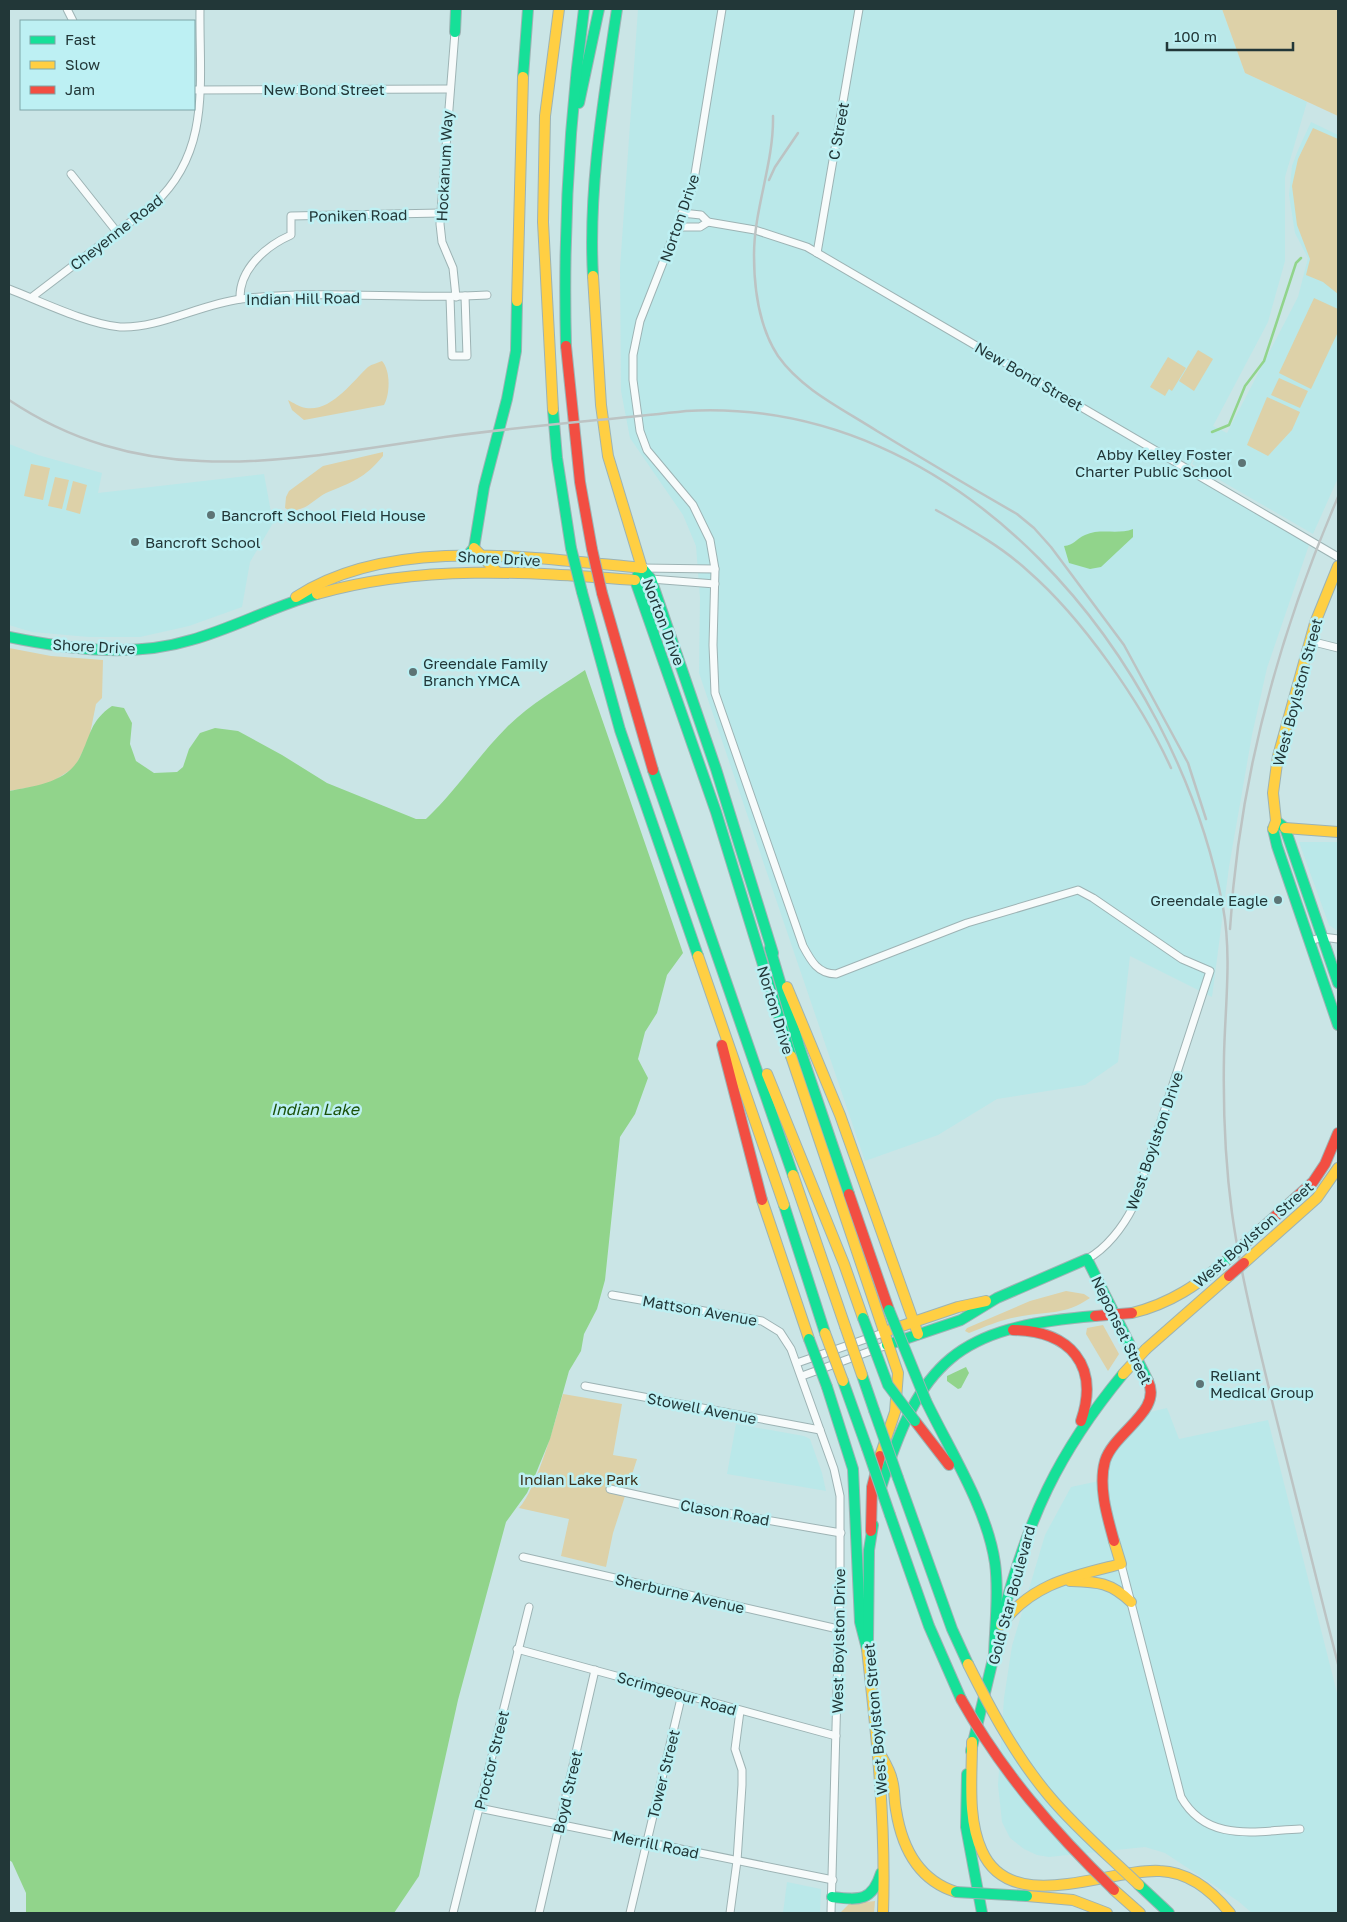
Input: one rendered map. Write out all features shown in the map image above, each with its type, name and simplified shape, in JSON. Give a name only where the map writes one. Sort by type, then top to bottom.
[{"type":"main road","points":[[454,32],[456,9]]},
{"type":"main road","points":[[497,572],[474,553],[480,502],[507,399],[516,351],[523,73],[528,9]]},
{"type":"main road","points":[[552,9],[554,44]]},
{"type":"main road","points":[[560,9],[545,116],[543,222],[549,370],[556,449],[571,548],[620,730],[782,1196],[825,1333],[929,1626],[961,1699],[992,1752],[1016,1786],[1060,1837],[1140,1913]]},
{"type":"main road","points":[[584,9],[567,135],[564,261],[568,373],[577,460],[592,548],[602,593],[634,709],[874,1410],[952,1629],[990,1708],[1014,1748],[1041,1784],[1066,1814],[1169,1913]]},
{"type":"main road","points":[[567,135],[576,122],[586,64],[599,9]]},
{"type":"main road","points":[[618,9],[599,130],[594,196],[593,272],[601,404],[608,456],[642,568]]},
{"type":"main road","name":"Shore Drive","points":[[9,638],[70,647],[113,650],[150,648],[188,642],[242,623],[291,602],[322,583],[369,568],[422,557],[474,553],[642,568]]},
{"type":"main road","name":"West Boylston Street","points":[[1338,566],[1310,641],[1275,770],[1273,792],[1276,821],[1273,829],[1277,846],[1338,1025]]},
{"type":"main road","name":"Norton Drive","points":[[871,1531],[872,1486],[899,1399],[898,1373],[886,1345],[782,1030],[719,821],[635,580],[642,568],[651,579],[719,778],[770,948],[840,1115],[918,1334]]},
{"type":"main road","name":"Shore Drive","points":[[291,602],[397,576],[497,572],[635,580]]},
{"type":"main road","points":[[1276,821],[1285,828],[1338,983]]},
{"type":"main road","points":[[1285,828],[1338,832]]},
{"type":"main road","points":[[770,948],[796,1038],[889,1310],[926,1401],[981,1518],[992,1549],[997,1585],[994,1655]]},
{"type":"main road","points":[[729,988],[812,1185],[888,1385],[915,1422],[943,1454],[981,1518]]},
{"type":"main road","points":[[712,999],[729,1080],[766,1214],[853,1469],[855,1548],[860,1622],[868,1649]]},
{"type":"main road","name":"West Boylston Street","points":[[883,1913],[885,1856],[879,1752],[868,1649],[871,1531],[880,1491],[891,1456],[908,1414],[920,1392],[930,1378],[955,1355],[1003,1329],[1031,1322],[1132,1313],[1151,1308],[1183,1294],[1206,1278],[1313,1182],[1325,1164],[1338,1132]]},
{"type":"main road","name":"West Boylston Street","points":[[1244,1263],[1321,1194],[1338,1168]]},
{"type":"main road","name":"West Boylston Drive","points":[[886,1345],[961,1320],[997,1298],[1086,1259]]},
{"type":"main road","name":"Neponset Street","points":[[1086,1259],[1152,1390],[1148,1407],[1110,1448],[1104,1469],[1103,1489],[1121,1564]]},
{"type":"main road","name":"Gold Star Boulevard","points":[[983,1911],[968,1848],[965,1817],[965,1799],[972,1742],[1009,1590],[1035,1511],[1050,1477],[1076,1434],[1100,1400],[1146,1349],[1244,1263]]},
{"type":"main road","name":"West Boylston Drive","points":[[883,1333],[958,1308],[997,1298]]},
{"type":"main road","points":[[1003,1329],[1035,1331],[1054,1336],[1067,1344],[1077,1355],[1085,1372],[1087,1391],[1086,1408],[1076,1434]]},
{"type":"main road","points":[[1001,1625],[1013,1608],[1028,1595],[1062,1581],[1121,1564]]},
{"type":"main road","points":[[1062,1581],[1102,1581],[1117,1588],[1131,1602]]},
{"type":"main road","points":[[972,1742],[974,1812],[979,1843],[988,1863],[1004,1878],[1018,1884],[1038,1887],[1146,1872],[1167,1872],[1184,1877],[1206,1889],[1230,1913]]},
{"type":"main road","points":[[879,1752],[891,1777],[896,1813],[907,1850],[918,1868],[933,1883],[943,1889],[956,1892],[1073,1900],[1107,1913]]},
{"type":"main road","points":[[832,1897],[862,1899],[870,1896],[878,1885],[885,1856]]},
{"type":"main road","points":[[884,1899],[888,1913]]},
{"type":"street","name":"Cheyenne Road","points":[[32,298],[160,199],[182,172],[196,133],[200,9]]},
{"type":"street","name":"Norton Drive","points":[[722,9],[694,178],[640,321],[633,355],[633,380],[638,421],[644,444],[655,463],[680,489],[698,514],[710,540],[715,569],[713,663],[716,700],[798,935],[810,958],[822,972],[826,974],[840,974],[967,923],[1078,890],[1093,898],[1182,959],[1210,971]]},
{"type":"street","name":"C Street","points":[[817,253],[859,9]]},
{"type":"street","name":"Hockanum Way","points":[[454,32],[441,213],[441,236],[453,268],[452,356],[467,356],[465,296]]},
{"type":"street","name":"New Bond Street","points":[[196,90],[449,89]]},
{"type":"street","points":[[71,174],[118,232]]},
{"type":"street","name":"Poniken Road","points":[[240,299],[245,277],[258,258],[270,246],[291,235],[291,216],[441,213]]},
{"type":"street","name":"New Bond Street","points":[[682,213],[701,215],[708,222],[763,232],[808,247],[1338,557]]},
{"type":"street","name":"New Bond Street","points":[[677,227],[700,226],[708,222]]},
{"type":"street","name":"Indian Hill Road","points":[[9,289],[94,321],[130,327],[153,323],[203,307],[240,299],[291,296],[453,297],[487,295]]},
{"type":"street","name":"Shore Drive","points":[[642,568],[715,569]]},
{"type":"street","name":"Shore Drive","points":[[635,580],[651,579],[715,584]]},
{"type":"street","points":[[1310,641],[1338,648]]},
{"type":"street","points":[[1310,941],[1323,937],[1338,939]]},
{"type":"street","name":"West Boylston Drive","points":[[1086,1259],[1107,1243],[1134,1207],[1210,971]]},
{"type":"street","name":"Mattson Avenue","points":[[612,1295],[762,1321],[780,1332],[789,1344],[797,1363]]},
{"type":"street","name":"West Boylston Drive","points":[[831,1913],[841,1533],[838,1482],[797,1363],[883,1333]]},
{"type":"street","name":"West Boylston Drive","points":[[802,1376],[886,1345]]},
{"type":"street","name":"Stowell Avenue","points":[[584,1386],[820,1430]]},
{"type":"street","name":"Clason Road","points":[[610,1489],[692,1507],[841,1533]]},
{"type":"street","name":"Sherburne Avenue","points":[[523,1557],[838,1629]]},
{"type":"street","points":[[1121,1564],[1181,1797],[1189,1811],[1199,1820],[1215,1828],[1237,1832],[1300,1829]]},
{"type":"street","name":"Proctor Street","points":[[452,1913],[529,1607]]},
{"type":"street","name":"Scrimgeour Road","points":[[517,1649],[836,1736]]},
{"type":"street","name":"Boyd Street","points":[[539,1913],[595,1670]]},
{"type":"street","name":"Tower Street","points":[[630,1913],[682,1694]]},
{"type":"street","points":[[730,1913],[737,1861],[742,1785],[742,1770],[735,1749],[740,1711]]},
{"type":"street","name":"Merrill Road","points":[[479,1808],[833,1880]]},
{"type":"shaded area","points":[[638,9],[1222,9],[1245,73],[1307,102],[1285,177],[1285,261],[1268,322],[1213,426],[1227,433],[1298,297],[1308,258],[1295,233],[1289,195],[1292,166],[1311,122],[1338,135],[1338,478],[1313,534],[1192,464],[1201,447],[1186,472],[1309,545],[1267,668],[1252,735],[1229,867],[1212,997],[1130,956],[1118,1062],[1085,1085],[997,1099],[938,1135],[865,1161],[699,673],[700,598],[696,546],[683,515],[630,438],[621,391],[620,268]]},
{"type":"shaded area","name":"Bancroft School","points":[[9,444],[38,455],[102,473],[98,493],[264,474],[273,523],[250,562],[242,607],[189,626],[140,637],[89,637],[32,632],[9,625]]},
{"type":"shaded area","points":[[1299,842],[1338,842],[1338,931],[1329,925]]},
{"type":"shaded area","points":[[1167,1408],[1179,1439],[1268,1420],[1338,1697],[1338,1913],[1252,1913],[1238,1901],[1165,1853],[1145,1847],[1049,1857],[1037,1855],[1024,1849],[1010,1838],[1002,1822],[998,1785],[1004,1698],[1012,1646],[1045,1535],[1071,1487],[1108,1479],[1109,1461],[1119,1444],[1150,1412]]},
{"type":"shaded area","points":[[736,1424],[804,1436],[810,1439],[826,1491],[727,1474]]},
{"type":"shaded area","points":[[787,1882],[821,1889],[820,1913],[783,1913]]},
{"type":"green space","points":[[1222,9],[1338,9],[1338,116],[1245,73]]},
{"type":"green space","points":[[1313,128],[1338,139],[1338,294],[1323,282],[1306,275],[1310,259],[1297,225],[1292,186],[1298,159]]},
{"type":"green space","points":[[1314,298],[1338,309],[1338,332],[1311,389],[1279,373]]},
{"type":"green space","points":[[1198,350],[1213,359],[1194,391],[1179,381]]},
{"type":"green space","points":[[1168,357],[1186,368],[1172,391],[1169,389],[1165,396],[1150,387]]},
{"type":"green space","points":[[382,361],[387,371],[389,383],[384,405],[304,420],[292,410],[288,400],[306,408],[315,408],[332,401],[348,388],[368,367]]},
{"type":"green space","points":[[1279,378],[1308,391],[1300,408],[1271,395]]},
{"type":"green space","points":[[1267,397],[1300,412],[1292,430],[1268,456],[1247,445]]},
{"type":"green space","points":[[383,452],[383,456],[376,464],[357,479],[326,493],[304,508],[292,512],[285,508],[286,497],[289,491],[323,466]]},
{"type":"green space","points":[[31,464],[50,468],[43,500],[24,496]]},
{"type":"green space","points":[[55,477],[69,480],[62,509],[48,506]]},
{"type":"green space","points":[[73,481],[87,485],[80,514],[66,510]]},
{"type":"green space","points":[[9,648],[51,656],[103,660],[102,698],[96,704],[89,739],[75,767],[49,784],[9,791]]},
{"type":"green space","points":[[1066,1291],[1084,1294],[1090,1298],[1072,1308],[1011,1318],[969,1333],[965,1331],[967,1328],[1030,1301]]},
{"type":"green space","points":[[1103,1325],[1119,1354],[1108,1371],[1086,1334],[1087,1328]]},
{"type":"green space","name":"Indian Lake Park","points":[[563,1394],[622,1404],[613,1455],[637,1459],[613,1533],[606,1567],[561,1556],[569,1519],[519,1508],[526,1499],[539,1471]]},
{"type":"green space","points":[[875,1901],[874,1913],[840,1913],[849,1904]]},
{"type":"water","points":[[1133,529],[1133,537],[1101,567],[1090,569],[1069,563],[1064,546],[1091,533]]},
{"type":"water","name":"Indian Lake","points":[[585,670],[683,953],[667,975],[657,1013],[645,1032],[638,1059],[648,1078],[635,1114],[620,1137],[605,1280],[597,1309],[584,1334],[581,1351],[569,1371],[550,1439],[534,1478],[527,1493],[506,1522],[458,1700],[419,1876],[394,1913],[26,1913],[26,1893],[12,1862],[9,1860],[9,791],[49,782],[67,773],[80,757],[99,717],[112,706],[124,708],[132,723],[130,744],[136,761],[154,773],[177,772],[183,767],[189,749],[200,733],[215,728],[238,731],[327,783],[416,819],[426,819],[507,727],[535,704]]},
{"type":"water","points":[[966,1367],[969,1373],[961,1388],[958,1389],[947,1381],[947,1376]]},
{"type":"waterway","points":[[1212,432],[1229,425],[1245,386],[1264,361],[1296,263],[1301,258]]},
{"type":"railway","points":[[773,116],[770,151],[757,220],[754,268],[762,320],[766,333],[778,356],[799,379],[824,398],[1017,514],[1034,528],[1051,547],[1124,645],[1188,763],[1206,819]]},
{"type":"railway","points":[[769,180],[775,167],[798,133]]},
{"type":"railway","points":[[9,400],[61,429],[114,448],[168,458],[222,462],[332,454],[475,433],[686,411],[786,417],[879,447],[964,495],[1040,559],[1105,636],[1158,722],[1197,813],[1223,907],[1228,963],[1224,1056],[1224,1115],[1232,1213],[1240,1262],[1256,1334],[1338,1664]]},
{"type":"railway","points":[[1230,929],[1242,817],[1265,708],[1280,654],[1298,601],[1338,497]]},
{"type":"railway","points":[[936,510],[1007,553],[1069,612],[1127,689],[1144,716],[1171,768]]},
{"type":"traffic: fast","points":[[455,32],[456,9]]},
{"type":"traffic: fast","points":[[523,77],[528,9]]},
{"type":"traffic: fast","points":[[566,346],[565,261],[568,177],[574,93],[584,9]]},
{"type":"traffic: fast","points":[[579,103],[599,9]]},
{"type":"traffic: fast","points":[[593,276],[593,209],[598,142],[617,9]]},
{"type":"traffic: fast","points":[[468,555],[474,548],[484,487],[507,399],[516,351],[517,301]]},
{"type":"traffic: fast","points":[[553,410],[557,458],[571,548]]},
{"type":"traffic: fast","points":[[571,548],[582,592]]},
{"type":"traffic: fast","points":[[642,568],[635,580],[716,812],[791,1056]]},
{"type":"traffic: fast","points":[[642,568],[651,579],[716,769],[773,953]]},
{"type":"traffic: fast","points":[[582,592],[620,730],[698,956]]},
{"type":"traffic: fast","points":[[9,637],[54,645],[100,650],[146,649],[169,646],[207,635],[317,594]]},
{"type":"traffic: fast","points":[[653,770],[793,1175]]},
{"type":"traffic: fast","points":[[1276,821],[1285,828],[1338,983]]},
{"type":"traffic: fast","points":[[1273,829],[1277,846],[1338,1025]]},
{"type":"traffic: fast","points":[[770,948],[799,1046],[849,1194]]},
{"type":"traffic: fast","points":[[784,1205],[825,1333]]},
{"type":"traffic: fast","points":[[1228,1259],[1241,1247]]},
{"type":"traffic: fast","points":[[887,1345],[961,1320],[997,1298],[1087,1259],[1148,1381]]},
{"type":"traffic: fast","points":[[889,1310],[926,1401]]},
{"type":"traffic: fast","points":[[880,1491],[895,1446],[911,1410],[929,1381],[951,1358],[977,1342],[1009,1330],[1048,1321],[1095,1316]]},
{"type":"traffic: fast","points":[[863,1318],[888,1385],[915,1421]]},
{"type":"traffic: fast","points":[[809,1339],[827,1387]]},
{"type":"traffic: fast","points":[[1002,1618],[1034,1518],[1048,1489],[1080,1432],[1123,1374]]},
{"type":"traffic: fast","points":[[862,1375],[874,1410]]},
{"type":"traffic: fast","points":[[843,1381],[867,1448]]},
{"type":"traffic: fast","points":[[827,1387],[853,1469],[860,1622],[867,1649]]},
{"type":"traffic: fast","points":[[926,1401],[976,1501],[991,1542],[997,1586],[994,1655]]},
{"type":"traffic: fast","points":[[874,1410],[898,1478]]},
{"type":"traffic: fast","points":[[867,1448],[890,1515]]},
{"type":"traffic: fast","points":[[898,1478],[952,1629],[968,1664]]},
{"type":"traffic: fast","points":[[890,1515],[929,1626],[961,1699]]},
{"type":"traffic: fast","points":[[868,1643],[869,1550],[873,1525]]},
{"type":"traffic: fast","points":[[971,1751],[994,1655]]},
{"type":"traffic: fast","points":[[967,1774],[966,1827],[982,1913]]},
{"type":"traffic: fast","points":[[832,1897],[850,1899],[863,1897],[873,1889],[881,1873]]},
{"type":"traffic: fast","points":[[1139,1885],[1169,1913]]},
{"type":"traffic: fast","points":[[956,1892],[1027,1896]]},
{"type":"traffic: slow","points":[[553,410],[543,222],[545,116],[559,9]]},
{"type":"traffic: slow","points":[[517,301],[523,77]]},
{"type":"traffic: slow","points":[[593,276],[601,405],[608,456],[642,568]]},
{"type":"traffic: slow","points":[[474,548],[497,572]]},
{"type":"traffic: slow","points":[[296,597],[334,578],[375,565],[419,558],[511,556],[642,568]]},
{"type":"traffic: slow","points":[[1273,829],[1276,821],[1273,793],[1278,756],[1315,623],[1338,566]]},
{"type":"traffic: slow","points":[[317,594],[356,584],[435,574],[515,573],[635,580]]},
{"type":"traffic: slow","points":[[1285,828],[1338,832]]},
{"type":"traffic: slow","points":[[698,956],[784,1205]]},
{"type":"traffic: slow","points":[[787,987],[840,1115],[918,1334]]},
{"type":"traffic: slow","points":[[791,1056],[898,1373],[895,1412],[880,1456]]},
{"type":"traffic: slow","points":[[767,1074],[844,1264],[863,1318]]},
{"type":"traffic: slow","points":[[1244,1263],[1317,1198],[1338,1168]]},
{"type":"traffic: slow","points":[[793,1175],[845,1326]]},
{"type":"traffic: slow","points":[[762,1200],[809,1339]]},
{"type":"traffic: slow","points":[[1132,1313],[1171,1299],[1206,1277],[1228,1259]]},
{"type":"traffic: slow","points":[[1146,1349],[1229,1276]]},
{"type":"traffic: slow","points":[[890,1330],[958,1307],[986,1301]]},
{"type":"traffic: slow","points":[[845,1326],[862,1375]]},
{"type":"traffic: slow","points":[[825,1333],[843,1381]]},
{"type":"traffic: slow","points":[[1123,1374],[1146,1349]]},
{"type":"traffic: slow","points":[[1001,1625],[1026,1599],[1040,1590],[1055,1583],[1121,1564],[1114,1541]]},
{"type":"traffic: slow","points":[[1070,1581],[1103,1584],[1117,1590],[1131,1602]]},
{"type":"traffic: slow","points":[[867,1649],[882,1814],[883,1913]]},
{"type":"traffic: slow","points":[[968,1664],[1005,1733],[1038,1782],[1071,1820],[1139,1885]]},
{"type":"traffic: slow","points":[[972,1742],[971,1798],[974,1825],[982,1851],[996,1871],[1015,1882],[1037,1886],[1062,1885],[1139,1872],[1171,1872],[1200,1884],[1230,1913]]},
{"type":"traffic: slow","points":[[879,1752],[891,1776],[899,1824],[914,1861],[931,1879],[943,1887],[956,1892]]},
{"type":"traffic: slow","points":[[1114,1890],[1140,1913]]},
{"type":"traffic: slow","points":[[1027,1896],[1073,1900],[1107,1913]]},
{"type":"traffic: jam","points":[[566,346],[580,482],[592,549]]},
{"type":"traffic: jam","points":[[592,549],[602,593]]},
{"type":"traffic: jam","points":[[602,593],[653,770]]},
{"type":"traffic: jam","points":[[722,1045],[762,1200]]},
{"type":"traffic: jam","points":[[1241,1247],[1313,1182],[1325,1164],[1338,1133]]},
{"type":"traffic: jam","points":[[849,1194],[889,1310]]},
{"type":"traffic: jam","points":[[1229,1276],[1244,1263]]},
{"type":"traffic: jam","points":[[1095,1316],[1132,1313]]},
{"type":"traffic: jam","points":[[1013,1330],[1033,1332],[1050,1337],[1065,1344],[1076,1355],[1083,1368],[1086,1383],[1086,1401],[1081,1421]]},
{"type":"traffic: jam","points":[[1114,1541],[1103,1491],[1102,1481],[1105,1461],[1110,1450],[1136,1421],[1149,1402],[1151,1392],[1148,1381]]},
{"type":"traffic: jam","points":[[915,1421],[949,1465]]},
{"type":"traffic: jam","points":[[871,1531],[872,1487],[880,1456]]},
{"type":"traffic: jam","points":[[961,1699],[994,1751],[1030,1800],[1114,1890]]},
{"type":"place","name":"Abby Kelley Foster Charter Public School","points":[[1242,463]]},
{"type":"place","name":"Bancroft School Field House","points":[[211,515]]},
{"type":"place","name":"Bancroft School","points":[[135,542]]},
{"type":"place","name":"Greendale Family Branch YMCA","points":[[413,672]]},
{"type":"place","name":"Greendale Eagle","points":[[1278,900]]},
{"type":"place","name":"Reliant Medical Group","points":[[1200,1384]]}]
